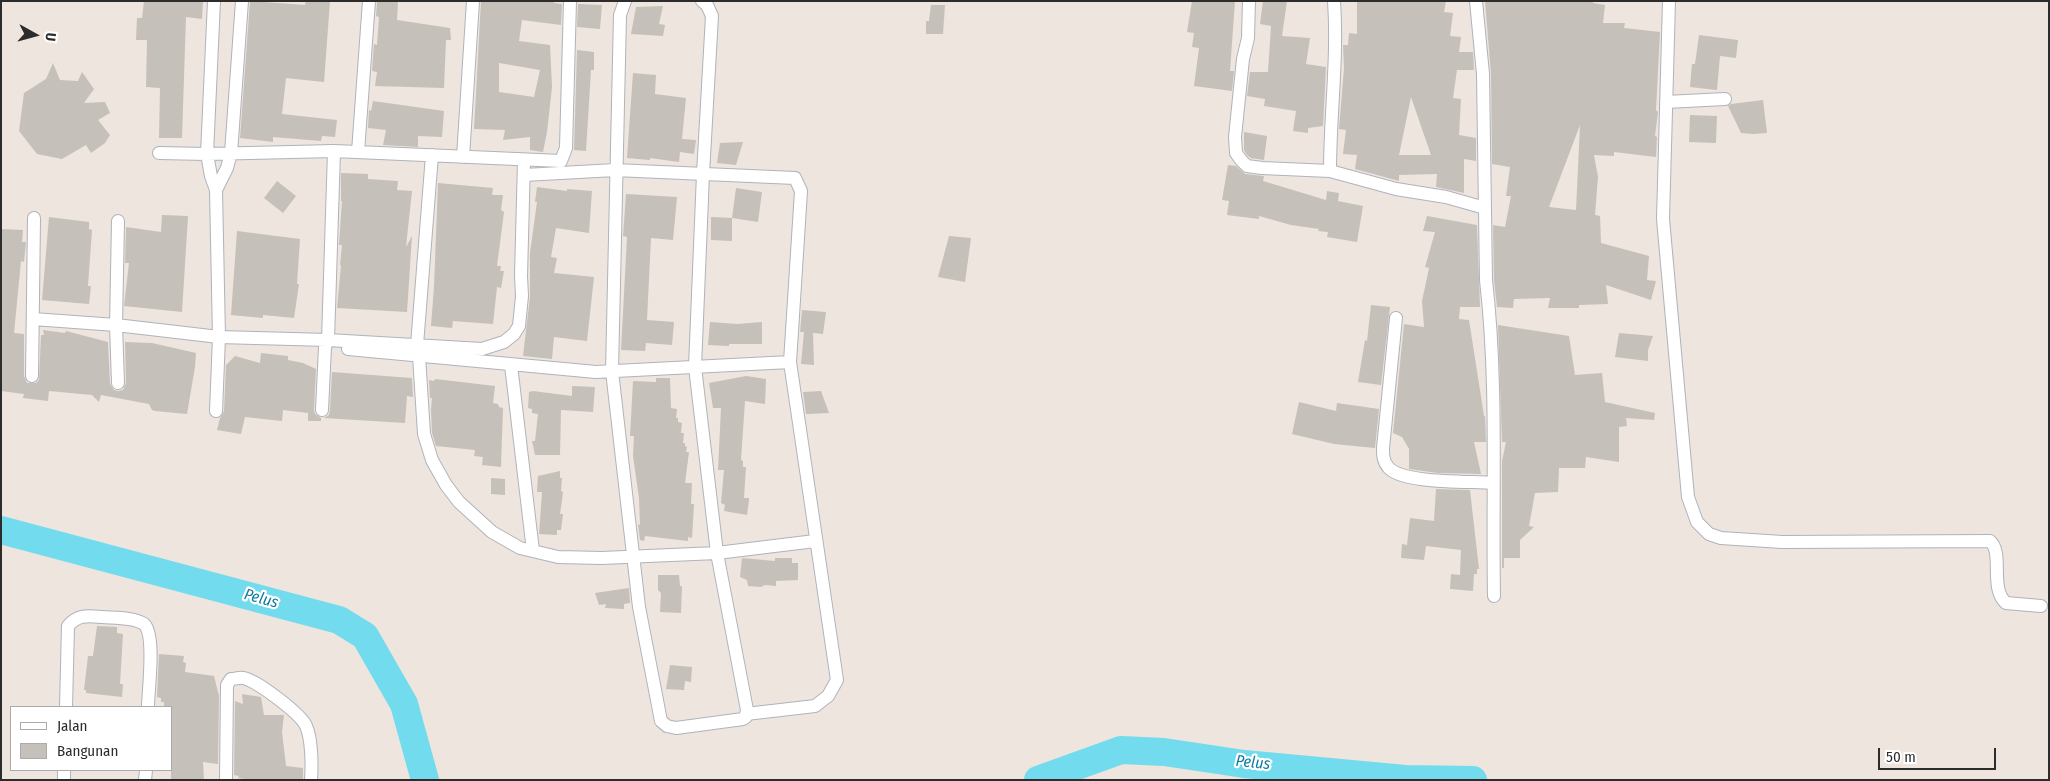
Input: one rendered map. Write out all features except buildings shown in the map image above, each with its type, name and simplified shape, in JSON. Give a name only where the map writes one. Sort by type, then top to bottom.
[{"type":"street","points":[[214,1],[207,154],[216,190],[219,337],[216,411]]},
{"type":"street","points":[[216,190],[227,168],[231,153],[242,1]]},
{"type":"street","points":[[358,152],[369,1]]},
{"type":"street","points":[[463,157],[473,1]]},
{"type":"street","points":[[159,153],[207,154],[334,151],[561,161],[566,148],[570,1]]},
{"type":"street","points":[[625,1],[620,15],[615,170],[612,372],[639,607],[661,721],[667,726],[676,728],[743,719],[746,714],[716,553],[695,367],[712,16],[707,5],[702,1]]},
{"type":"street","points":[[1248,1],[1248,38],[1243,58],[1235,137],[1236,153],[1247,166],[1330,171],[1396,188],[1446,197],[1485,208]]},
{"type":"street","points":[[1330,171],[1330,126],[1336,28],[1334,1]]},
{"type":"street","points":[[1476,1],[1483,74],[1486,280],[1490,313],[1495,431],[1493,482],[1494,596]]},
{"type":"street","points":[[1669,1],[1663,219],[1688,497],[1697,522],[1710,534],[1721,538],[1782,542],[1990,541],[1995,548],[1996,571],[2002,599],[2006,603],[2041,606]]},
{"type":"street","points":[[1666,102],[1725,99]]},
{"type":"street","points":[[322,410],[327,344],[334,151]]},
{"type":"street","points":[[432,155],[418,350],[424,434],[432,460],[446,485],[459,502],[492,532],[520,548],[558,557],[633,557],[716,553],[815,541]]},
{"type":"street","points":[[33,319],[116,325],[219,337],[418,350],[482,349],[504,342],[514,334],[519,326],[522,311],[524,160]]},
{"type":"street","points":[[524,175],[615,170],[795,178],[798,181],[802,191],[790,362],[837,680],[828,696],[815,706],[746,714]]},
{"type":"street","points":[[32,376],[34,218]]},
{"type":"street","points":[[118,221],[116,325],[118,383]]},
{"type":"street","points":[[1396,318],[1383,448],[1384,460],[1388,468],[1401,476],[1428,480],[1493,482]]},
{"type":"street","points":[[418,350],[511,364],[596,372],[790,362]]},
{"type":"street","points":[[511,364],[533,551]]},
{"type":"street","points":[[66,706],[68,626],[78,616],[128,619],[143,624],[148,630],[150,642],[148,706]]},
{"type":"street","points":[[226,780],[227,685],[231,679],[243,678],[251,681],[293,710],[304,722],[308,734],[312,768],[311,780]]},
{"type":"waterway","name":"Pelus","points":[[1,530],[339,620],[365,636],[404,704],[425,780]]},
{"type":"waterway","name":"Pelus","points":[[1038,780],[1121,750],[1164,752],[1244,764],[1405,779],[1473,780]]}]
